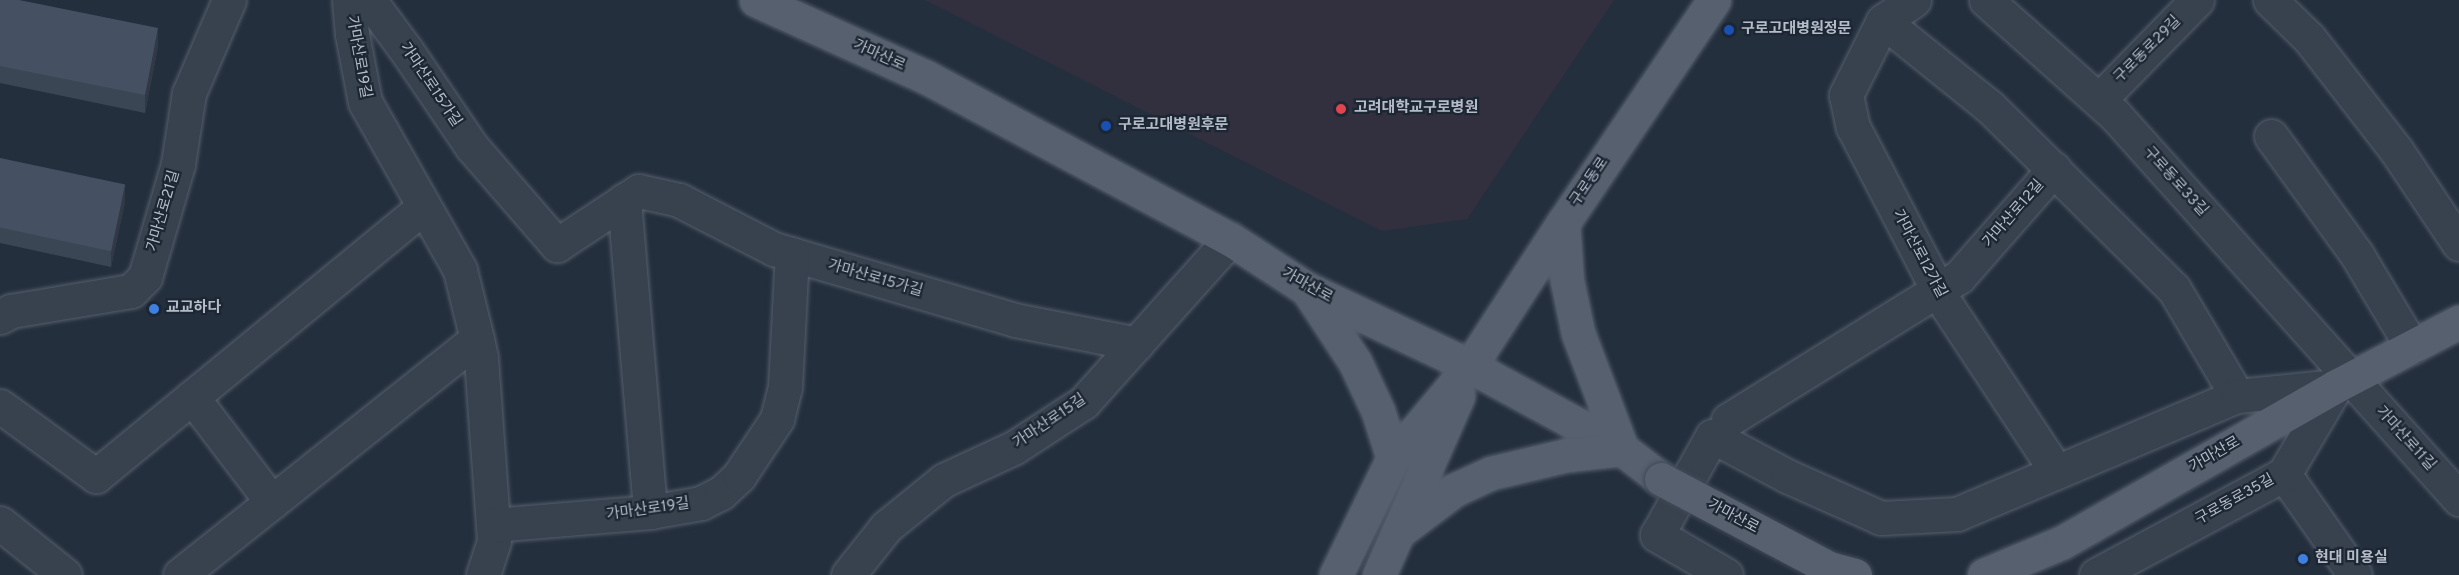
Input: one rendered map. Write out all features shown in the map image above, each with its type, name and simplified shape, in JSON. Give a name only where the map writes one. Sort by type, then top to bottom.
[{"type":"main road","name":"가마산로","points":[[756,0],[926,77],[1230,239],[1307,289],[1470,366],[1622,450],[1661,479],[1829,568],[1855,575]]},
{"type":"main road","name":"구로동로","points":[[1336,575],[1393,458],[1470,366],[1563,223],[1714,0]]},
{"type":"main road","points":[[1401,530],[1454,490],[1491,473],[1567,455],[1622,450],[1578,333],[1567,281],[1563,223]]},
{"type":"main road","points":[[1307,289],[1355,363],[1378,411],[1393,458]]},
{"type":"main road","name":"가마산로","points":[[1984,575],[2061,543],[2344,382],[2459,322]]},
{"type":"main road","name":"구로동로","points":[[1380,575],[1470,366]]},
{"type":"street","name":"가마산로21길","points":[[0,317],[11,311],[131,291],[145,277],[178,164],[189,93],[229,0]]},
{"type":"street","name":"가마산로19길","points":[[349,0],[352,34],[365,102],[460,270],[477,339],[481,358],[494,541],[483,575]]},
{"type":"street","name":"가마산로15가길","points":[[369,0],[472,147],[557,245],[639,191],[679,200],[774,249],[1015,320],[1137,344]]},
{"type":"street","name":"가마산로12가길","points":[[1914,0],[1883,21],[1846,95],[1854,127],[1938,291],[2057,472]]},
{"type":"street","name":"구로동로33길","points":[[1986,0],[2123,123],[2344,382]]},
{"type":"street","name":"구로동로29길","points":[[2099,100],[2197,0]]},
{"type":"street","points":[[2270,0],[2316,47],[2396,150],[2459,244]]},
{"type":"street","points":[[1883,21],[1990,107],[2054,168]]},
{"type":"street","points":[[2271,136],[2357,255],[2412,347]]},
{"type":"street","name":"가마산로12길","points":[[1728,420],[1959,277],[2054,168],[2174,289],[2237,396]]},
{"type":"street","points":[[624,200],[650,512]]},
{"type":"street","points":[[0,406],[96,476],[423,207]]},
{"type":"street","name":"가마산로15길","points":[[848,575],[886,527],[944,480],[1015,447],[1084,402],[1230,239]]},
{"type":"street","name":"가마산로19길","points":[[493,525],[650,512],[701,502],[721,493],[739,476],[777,419],[785,387],[792,254]]},
{"type":"street","points":[[180,575],[477,339]]},
{"type":"street","points":[[1726,575],[1656,535],[1712,436],[1787,476],[1881,518],[1957,514],[2237,396],[2344,382]]},
{"type":"street","name":"구로동로35길","points":[[2096,575],[2284,474],[2344,382]]},
{"type":"street","name":"가마산로11길","points":[[2344,382],[2459,499]]},
{"type":"street","points":[[192,397],[272,502]]},
{"type":"street","points":[[2284,474],[2355,575]]},
{"type":"street","points":[[0,524],[65,575]]},
{"type":"shaded area","name":"고려대학교구로병원","points":[[925,0],[1614,0],[1467,219],[1382,231]]},
{"type":"building","points":[[0,0],[19,0],[158,28],[145,95],[0,66]]},
{"type":"building","points":[[0,158],[125,185],[111,251],[0,228]]},
{"type":"place","name":"구로고대병원정문","points":[[1729,30]]},
{"type":"place","name":"고려대학교구로병원","points":[[1341,109]]},
{"type":"place","name":"구로고대병원후문","points":[[1106,126]]},
{"type":"place","name":"교교하다","points":[[154,309]]},
{"type":"place","name":"현대 미용실","points":[[2303,559]]}]
